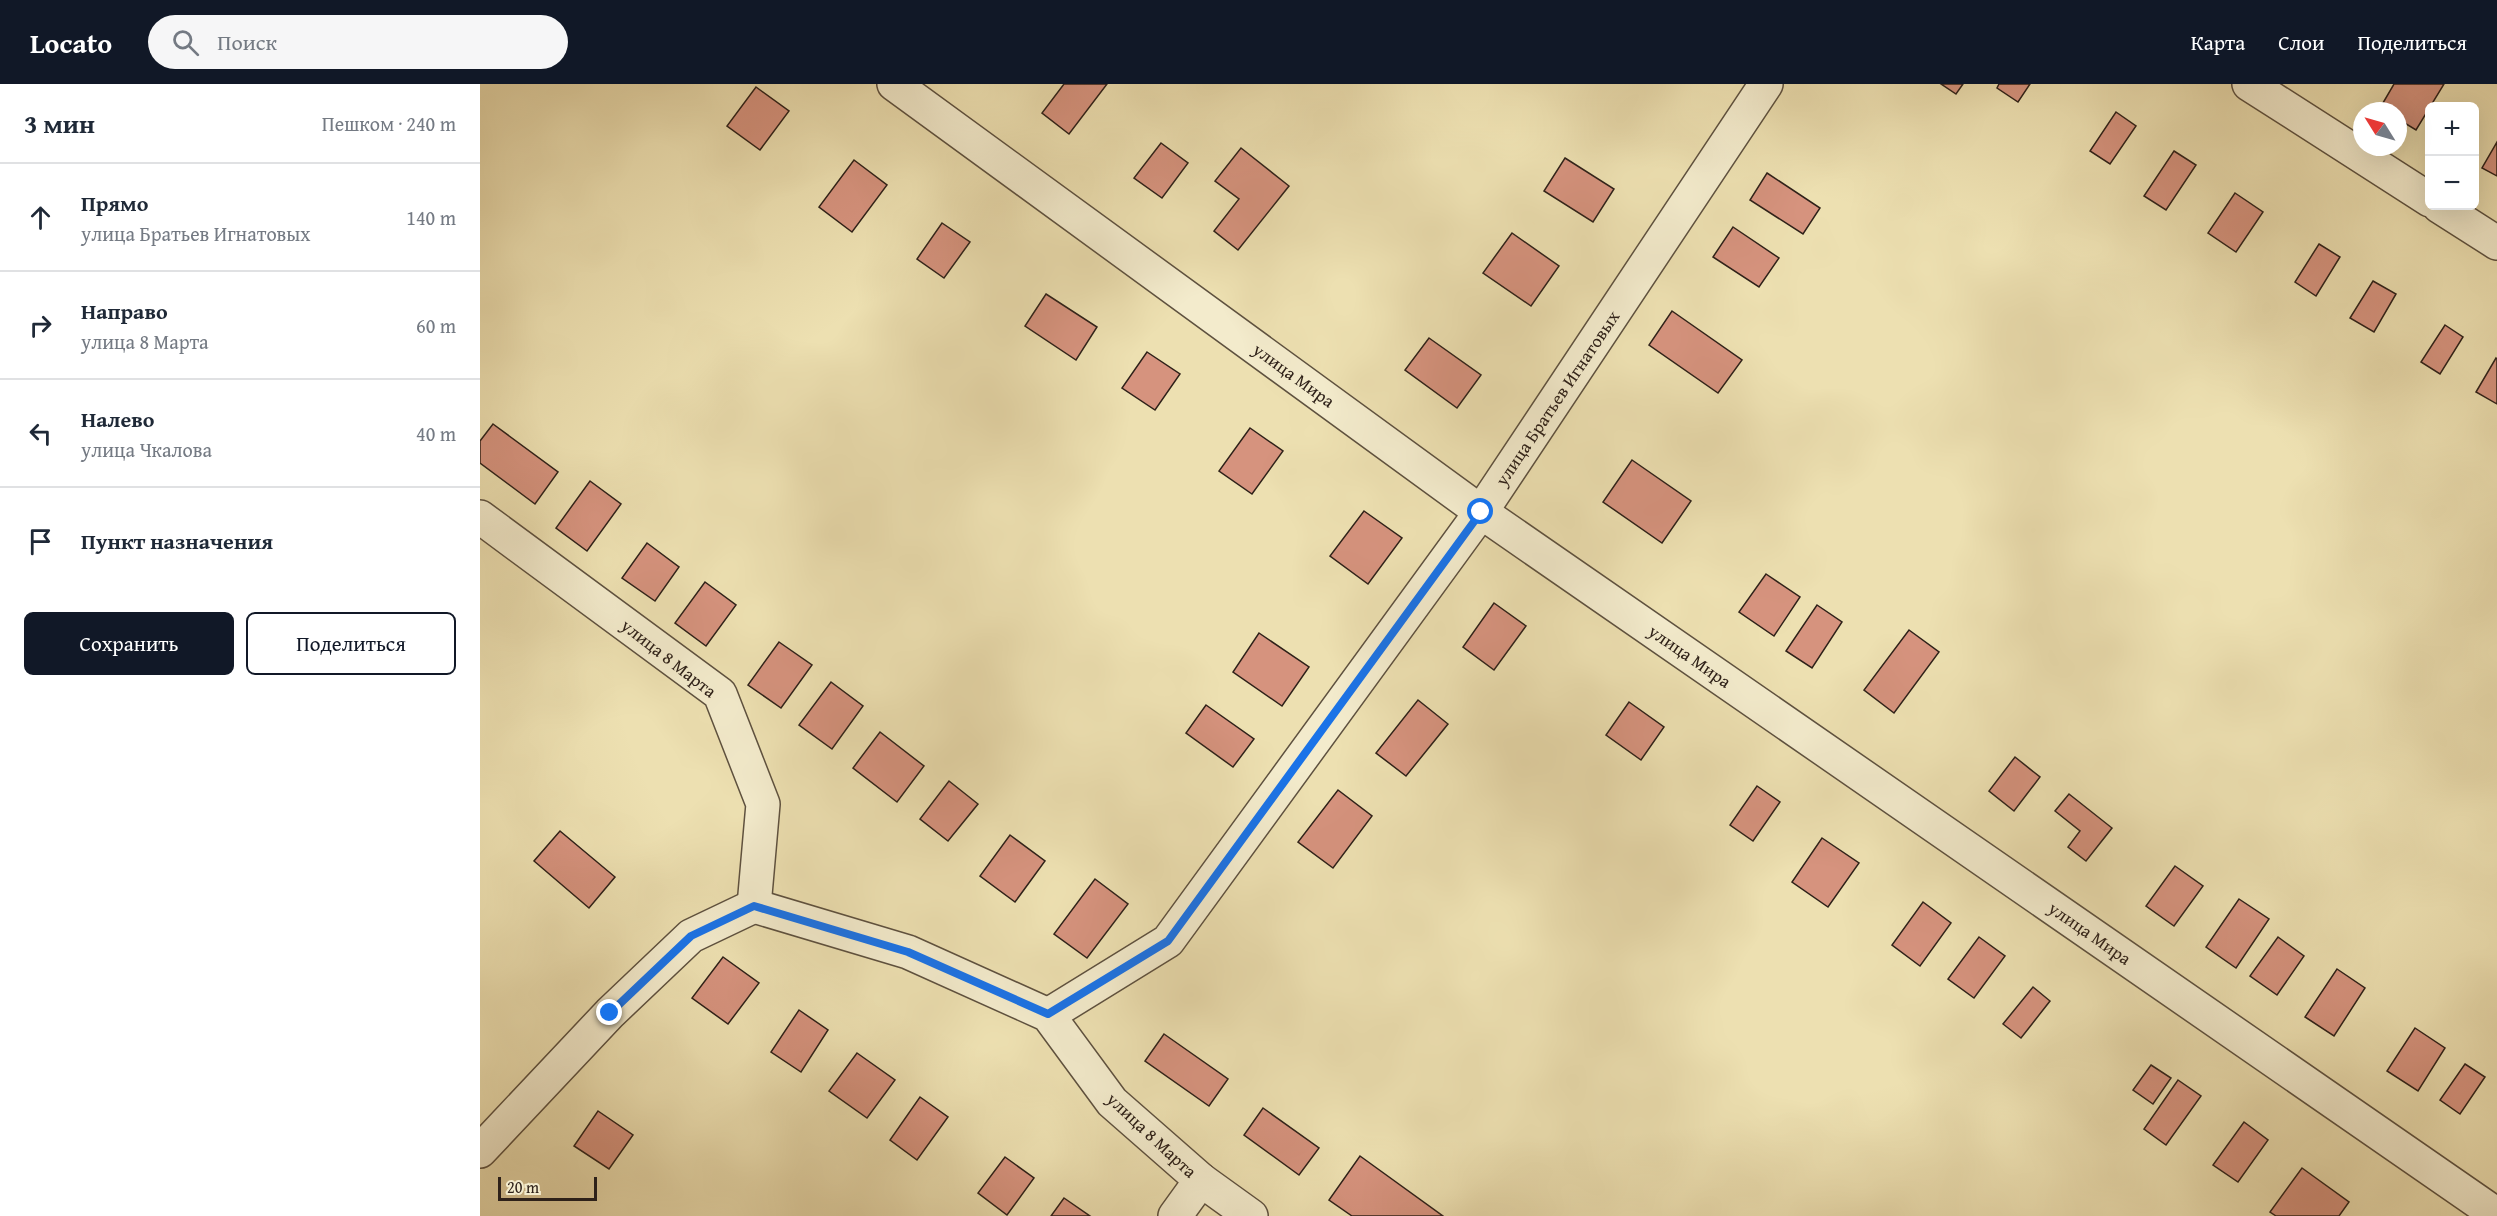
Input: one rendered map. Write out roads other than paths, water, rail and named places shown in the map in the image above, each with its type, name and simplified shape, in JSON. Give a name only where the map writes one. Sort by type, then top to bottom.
[{"type":"street","name":"улица Мира","points":[[894,84],[1481,512],[2497,1215]]},
{"type":"street","name":"улица Братьев Игнатовых","points":[[1048,1014],[1168,941],[1481,512],[1766,84]]},
{"type":"street","points":[[2249,84],[2425,197]]},
{"type":"street","points":[[2445,210],[2497,243]]},
{"type":"street","name":"улица 8 Марта","points":[[480,517],[720,694],[763,804],[754,906]]},
{"type":"street","points":[[480,1152],[610,1013],[691,936],[754,906],[908,952],[1048,1014]]},
{"type":"street","name":"улица 8 Марта","points":[[1048,1014],[1112,1102],[1201,1180],[1251,1216]]},
{"type":"street","points":[[1175,1216],[1201,1180]]}]
